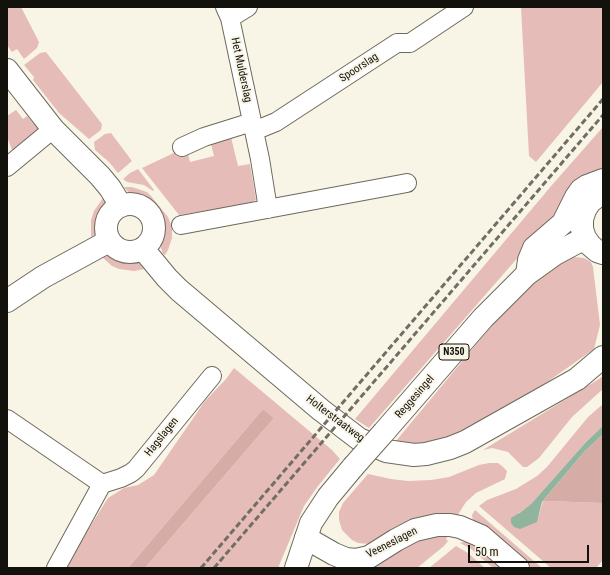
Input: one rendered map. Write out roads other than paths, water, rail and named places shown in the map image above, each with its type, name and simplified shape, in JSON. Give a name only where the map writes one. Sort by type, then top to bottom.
[{"type":"main road","points":[[7,70],[53,129],[100,176],[110,188],[121,206]]},
{"type":"main road","points":[[527,274],[529,260],[534,248],[563,223],[581,190],[603,180]]},
{"type":"main road","points":[[603,194],[590,202],[584,210],[582,219],[585,238],[597,251],[603,253]]},
{"type":"main road","points":[[135,205],[142,207],[153,219],[154,235],[143,249],[131,253],[124,252],[118,250],[109,241],[106,232],[108,218],[121,206],[135,205]]},
{"type":"main road","name":"Reggesingel","points":[[296,568],[312,524],[328,497],[352,467],[483,318],[527,274],[555,254],[585,238]]},
{"type":"main road","points":[[7,301],[43,277],[109,241]]},
{"type":"main road","name":"Holterstraatweg","points":[[143,249],[179,290],[320,410],[359,439],[386,451],[426,454],[450,448],[465,442],[577,379],[603,357]]},
{"type":"main road","name":"Veeneslagen","points":[[306,538],[334,554],[346,559],[356,560],[369,557],[396,540],[416,530],[437,525],[450,525],[460,527],[481,536],[518,568]]},
{"type":"street","name":"Het Mulderslag","points":[[248,7],[227,12],[253,127]]},
{"type":"street","name":"Spoorslag","points":[[182,147],[204,137],[276,122],[397,43],[410,43],[464,7]]},
{"type":"street","points":[[253,127],[268,209]]},
{"type":"street","points":[[7,167],[53,129]]},
{"type":"street","points":[[181,225],[406,183]]},
{"type":"street","name":"Hagslagen","points":[[102,484],[121,478],[136,469],[212,376]]},
{"type":"street","points":[[7,419],[102,484],[56,568]]},
{"type":"railway","points":[[201,568],[603,99]]},
{"type":"railway","points":[[214,568],[603,115]]}]
